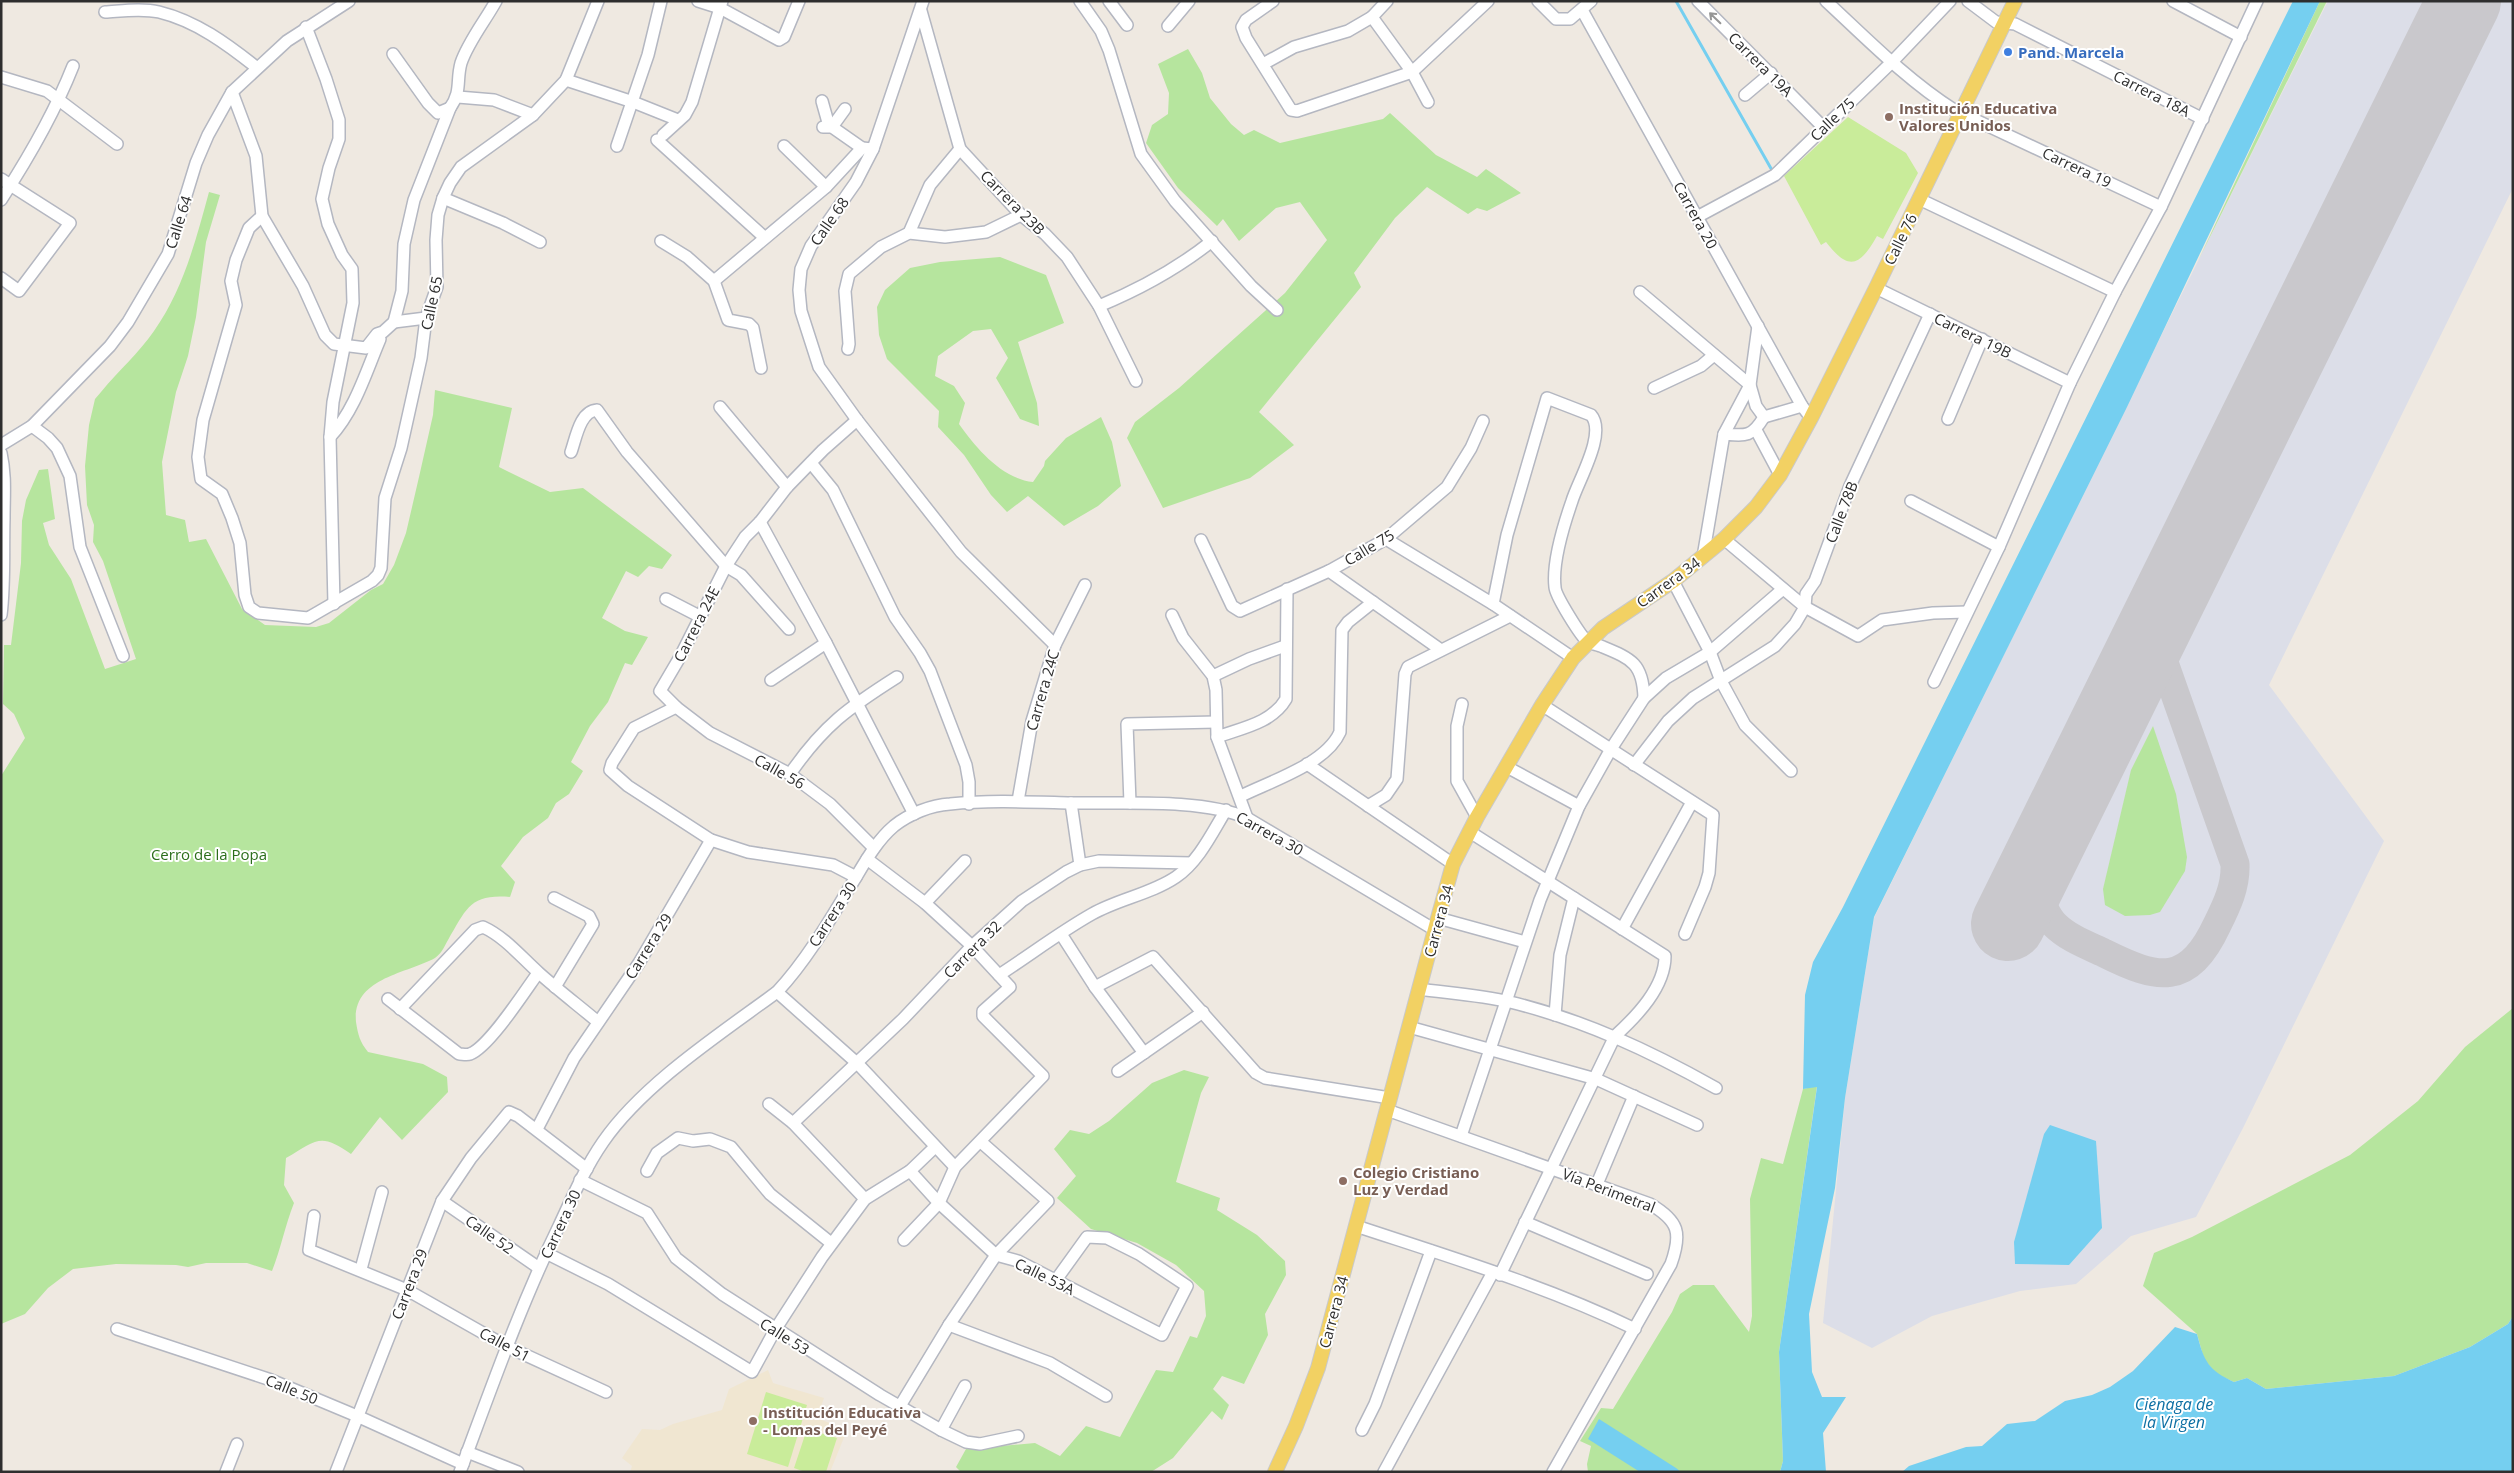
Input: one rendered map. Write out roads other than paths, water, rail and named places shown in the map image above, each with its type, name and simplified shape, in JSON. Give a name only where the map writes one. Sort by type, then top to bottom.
[{"type":"main road","name":"Calle 76","points":[[1780,475],[1811,418],[1876,288],[2015,1]]},
{"type":"main road","name":"Carrera 34","points":[[1275,1472],[1296,1426],[1318,1368],[1436,924],[1454,864],[1477,817],[1542,705],[1573,658],[1588,641],[1603,628],[1673,581],[1724,539],[1756,507],[1780,475]]},
{"type":"street","name":"Calle 64","points":[[1,445],[32,426],[110,346],[142,300],[168,254],[196,163],[208,135],[232,92],[256,67],[287,40],[349,1]]},
{"type":"street","points":[[330,437],[341,425],[349,410],[383,332],[394,322],[402,291],[404,244],[414,200],[450,108],[458,97],[461,64],[496,1]]},
{"type":"street","points":[[598,1],[566,80],[633,102],[678,120]]},
{"type":"street","points":[[617,146],[648,55],[661,1]]},
{"type":"street","points":[[698,1],[721,5],[779,40],[784,37],[799,1]]},
{"type":"street","points":[[1080,1],[1101,31],[1109,50],[1140,154],[1175,201],[1251,286],[1277,310]]},
{"type":"street","points":[[1109,1],[1127,25]]},
{"type":"street","points":[[1168,26],[1189,1]]},
{"type":"street","points":[[1273,1],[1246,20],[1242,27],[1246,38],[1291,110],[1297,111],[1412,72],[1488,1]]},
{"type":"street","points":[[1538,1],[1556,18],[1570,20],[1590,1]]},
{"type":"street","name":"Carrera 19A","points":[[1698,1],[1823,127]]},
{"type":"street","name":"Carrera 19","points":[[1826,1],[1931,95],[1961,112],[2161,207]]},
{"type":"street","name":"Calle 75","points":[[1698,217],[1775,175],[1892,62],[1950,1]]},
{"type":"street","name":"Carrera 18A","points":[[1968,1],[1996,22],[2015,24],[2203,119]]},
{"type":"street","points":[[2173,1],[2241,36]]},
{"type":"street","points":[[1934,682],[1998,547],[2070,383],[2115,292],[2161,207],[2203,119],[2241,36],[2252,4]]},
{"type":"street","points":[[721,5],[692,102],[685,114],[660,138],[764,237]]},
{"type":"street","name":"Carrera 23B","points":[[922,5],[960,149],[1021,215],[1045,234],[1067,257],[1099,306],[1136,382]]},
{"type":"street","name":"Calle 68","points":[[922,5],[856,182],[811,246],[801,269],[799,290],[801,311],[813,356],[857,420],[961,552],[1055,645]]},
{"type":"street","points":[[1263,64],[1294,47],[1348,31],[1377,7],[1428,102]]},
{"type":"street","name":"Carrera 20","points":[[1582,10],[1802,406],[1811,418]]},
{"type":"street","points":[[105,12],[158,12],[176,18],[223,41],[256,67]]},
{"type":"street","points":[[262,216],[249,228],[236,260],[231,281],[236,305],[203,420],[198,457],[201,479],[222,494],[232,518],[240,544],[245,595],[249,608],[258,613],[273,616],[308,618],[334,604],[330,437],[333,402],[352,303],[352,269],[342,255],[328,224],[322,199],[329,168],[339,139],[339,120],[306,27]]},
{"type":"street","points":[[393,54],[428,103],[438,113],[450,108]]},
{"type":"street","points":[[1,200],[6,182],[60,101],[73,66]]},
{"type":"street","points":[[1745,95],[1771,73]]},
{"type":"street","points":[[1,77],[48,91],[117,144]]},
{"type":"street","name":"Calle 65","points":[[334,604],[372,581],[378,575],[381,568],[385,498],[401,448],[421,358],[426,318],[437,287],[436,240],[438,215],[443,198],[450,183],[461,168],[533,115],[566,80]]},
{"type":"street","points":[[232,92],[256,156],[262,216],[304,286],[325,335],[334,344],[366,348],[376,334],[383,332]]},
{"type":"street","points":[[458,97],[494,100],[533,115]]},
{"type":"street","points":[[822,101],[828,127],[867,149]]},
{"type":"street","points":[[828,127],[845,109]]},
{"type":"street","points":[[784,146],[826,187]]},
{"type":"street","name":"Calle 68","points":[[714,281],[764,237],[826,187],[867,149]]},
{"type":"street","points":[[909,233],[930,184],[960,149]]},
{"type":"street","points":[[1,278],[19,291],[70,224],[6,182]]},
{"type":"street","points":[[443,198],[503,223],[540,242]]},
{"type":"street","points":[[1920,199],[2115,292]]},
{"type":"street","points":[[848,349],[845,291],[849,274],[881,247],[909,233],[945,238],[986,232],[1021,215]]},
{"type":"street","points":[[661,241],[687,257],[714,281],[728,320],[750,324],[753,328],[761,368]]},
{"type":"street","points":[[1099,306],[1133,292],[1184,263],[1212,241]]},
{"type":"street","name":"Carrera 19B","points":[[1876,288],[2070,383]]},
{"type":"street","points":[[1640,292],[1750,384],[1756,406],[1764,417]]},
{"type":"street","name":"Calle 78B","points":[[1634,765],[1674,715],[1693,698],[1775,646],[1795,624],[1805,607],[1806,594],[1815,581],[1850,486],[1930,314]]},
{"type":"street","points":[[394,322],[426,318]]},
{"type":"street","points":[[1702,557],[1724,434],[1750,384],[1758,326]]},
{"type":"street","points":[[1948,419],[1982,339]]},
{"type":"street","points":[[1654,388],[1701,366],[1714,355]]},
{"type":"street","points":[[1493,604],[1507,536],[1547,398],[1591,414],[1594,419],[1589,461],[1572,498],[1560,539],[1554,588],[1588,641],[1625,656],[1634,662],[1643,683],[1644,698]]},
{"type":"street","points":[[1724,434],[1744,436],[1756,430],[1764,417],[1802,406]]},
{"type":"street","points":[[720,407],[787,487]]},
{"type":"street","points":[[571,452],[585,415],[591,410],[597,410],[626,452],[726,566],[741,575],[789,629]]},
{"type":"street","name":"Carrera 24E","points":[[676,707],[660,691],[680,657],[699,616],[726,566],[745,537],[760,522],[787,487],[857,420]]},
{"type":"street","name":"Calle 75","points":[[1201,540],[1232,606],[1240,610],[1329,571],[1386,539],[1447,488],[1471,448],[1483,421]]},
{"type":"street","points":[[32,426],[48,438],[56,448],[70,476],[80,546],[123,656]]},
{"type":"street","points":[[1756,430],[1780,475]]},
{"type":"street","points":[[1,453],[6,477],[4,519],[5,575],[1,615]]},
{"type":"street","points":[[811,463],[833,490],[895,617],[930,671],[966,765],[969,782],[969,804]]},
{"type":"street","points":[[1911,501],[1998,547]]},
{"type":"street","points":[[760,522],[826,643],[914,814]]},
{"type":"street","points":[[1386,539],[1493,604],[1573,658]]},
{"type":"street","points":[[1724,539],[1805,607],[1858,636],[1882,620],[1933,613],[1967,612]]},
{"type":"street","points":[[1329,571],[1441,650]]},
{"type":"street","points":[[1673,581],[1710,652],[1721,681],[1745,725],[1791,771]]},
{"type":"street","name":"Carrera 24C","points":[[1018,801],[1032,721],[1055,645],[1085,585]]},
{"type":"street","points":[[1217,737],[1272,716],[1280,709],[1286,699],[1287,589]]},
{"type":"street","points":[[1461,1136],[1508,1002],[1525,942],[1547,881],[1579,806],[1611,749],[1644,698],[1666,678],[1710,652],[1783,590]]},
{"type":"street","points":[[666,599],[699,616]]},
{"type":"street","points":[[1240,796],[1307,764],[1328,750],[1335,742],[1340,732],[1342,630],[1348,622],[1372,602]]},
{"type":"street","points":[[1172,615],[1182,638],[1213,676],[1216,690],[1217,737],[1247,818]]},
{"type":"street","points":[[1368,806],[1386,795],[1397,778],[1405,674],[1408,667],[1415,661],[1510,616]]},
{"type":"street","points":[[771,680],[826,643]]},
{"type":"street","points":[[1213,676],[1249,659],[1285,646]]},
{"type":"street","points":[[790,774],[819,735],[857,702],[897,677]]},
{"type":"street","points":[[1462,704],[1457,726],[1456,781],[1477,817]]},
{"type":"street","points":[[1542,705],[1713,815],[1705,887],[1685,934]]},
{"type":"street","points":[[676,707],[634,728],[612,763],[610,770],[614,774],[628,786],[711,840],[748,852],[838,867],[856,877]]},
{"type":"street","name":"Calle 56","points":[[676,707],[719,738],[790,774],[830,804],[874,848]]},
{"type":"street","points":[[1130,803],[1127,724],[1216,722]]},
{"type":"street","points":[[1307,764],[1454,864]]},
{"type":"street","points":[[1507,767],[1579,806]]},
{"type":"street","name":"Carrera 30","points":[[461,1468],[506,1346],[539,1268],[580,1180],[603,1142],[648,1092],[684,1061],[777,992],[788,980],[824,928],[874,848],[896,824],[914,814],[930,807],[950,804],[1018,801],[1130,803],[1226,810],[1247,818],[1436,924],[1525,942]]},
{"type":"street","points":[[1622,929],[1692,802]]},
{"type":"street","points":[[1071,803],[1080,865]]},
{"type":"street","points":[[999,975],[1092,913],[1128,897],[1160,886],[1177,876],[1191,863],[1226,810]]},
{"type":"street","points":[[1384,1472],[1525,1222],[1596,1079],[1615,1036],[1632,1020],[1654,991],[1665,969],[1665,956],[1470,832]]},
{"type":"street","name":"Carrera 29","points":[[336,1472],[356,1416],[442,1201],[471,1158],[509,1112],[537,1129],[574,1058],[639,963],[711,840]]},
{"type":"street","points":[[867,860],[925,903],[972,946],[1010,987],[984,1011],[983,1016],[1043,1076],[981,1142],[955,1166],[939,1203],[904,1240]]},
{"type":"street","name":"Carrera 32","points":[[793,1123],[904,1020],[972,946],[1022,901],[1080,865],[1099,860],[1191,863]]},
{"type":"street","points":[[925,903],[965,861]]},
{"type":"street","points":[[554,898],[588,916],[593,924],[555,987]]},
{"type":"street","points":[[1555,1015],[1560,956],[1574,898]]},
{"type":"street","points":[[400,1009],[475,930],[483,927],[492,931],[515,949],[538,973],[598,1022]]},
{"type":"street","points":[[1060,934],[1095,987],[1144,1053]]},
{"type":"street","name":"Vía Perimetral","points":[[1095,987],[1153,957],[1203,1012],[1249,1067],[1265,1078],[1388,1104],[1461,1136],[1650,1204],[1663,1212],[1672,1221],[1677,1233],[1677,1247],[1671,1264],[1553,1472]]},
{"type":"street","points":[[388,999],[459,1054],[468,1055],[478,1049],[499,1025],[538,973]]},
{"type":"street","points":[[1419,989],[1508,1002],[1555,1015],[1615,1036],[1667,1060],[1716,1088]]},
{"type":"street","points":[[777,992],[858,1064],[955,1166]]},
{"type":"street","points":[[1118,1071],[1203,1012]]},
{"type":"street","points":[[1409,1027],[1596,1079],[1697,1125]]},
{"type":"street","points":[[1597,1184],[1634,1096]]},
{"type":"street","points":[[769,1104],[793,1123],[865,1199]]},
{"type":"street","points":[[537,1129],[587,1169]]},
{"type":"street","points":[[647,1171],[657,1153],[664,1146],[678,1138],[693,1141],[710,1139],[731,1146],[770,1194],[831,1243]]},
{"type":"street","points":[[900,1406],[949,1325],[996,1255],[1048,1200],[981,1142]]},
{"type":"street","points":[[546,1253],[608,1284],[747,1371],[752,1372],[756,1369],[776,1330],[831,1243],[865,1199],[910,1171],[935,1147]]},
{"type":"street","name":"Calle 53A","points":[[910,1171],[939,1203],[996,1255],[1018,1261],[1162,1335],[1187,1286],[1139,1254],[1107,1238],[1087,1237],[1056,1280]]},
{"type":"street","name":"Calle 53","points":[[580,1180],[647,1212],[676,1258],[722,1294],[776,1330],[940,1430],[966,1442],[980,1444],[1018,1436]]},
{"type":"street","points":[[361,1269],[382,1192]]},
{"type":"street","name":"Calle 52","points":[[442,1201],[539,1268]]},
{"type":"street","name":"Calle 51","points":[[314,1216],[309,1250],[361,1269],[408,1290],[506,1346],[606,1392]]},
{"type":"street","points":[[1525,1222],[1647,1274]]},
{"type":"street","points":[[1356,1226],[1497,1273],[1582,1304],[1635,1329]]},
{"type":"street","points":[[1362,1430],[1375,1404],[1431,1251]]},
{"type":"street","points":[[949,1325],[1050,1363],[1106,1396]]},
{"type":"street","name":"Calle 50","points":[[116,1329],[271,1380],[356,1416],[461,1468]]},
{"type":"street","points":[[940,1430],[965,1386]]},
{"type":"street","points":[[226,1472],[237,1444]]},
{"type":"street","points":[[467,1452],[518,1472]]},
{"type":"water","points":[[2293,1],[2320,1],[2127,407],[1874,917],[1845,1098],[1835,1188],[1809,1314],[1812,1372],[1822,1397],[1846,1397],[1823,1433],[1826,1472],[1780,1472],[1783,1461],[1779,1352],[1817,1087],[1803,1089],[1805,995],[1813,962],[1843,907]]},
{"type":"water","points":[[2050,1125],[2096,1141],[2102,1228],[2069,1265],[2015,1264],[2014,1242],[2044,1134]]},
{"type":"water","name":"Ciénaga de la Virgen","points":[[2513,1316],[2513,1472],[1902,1472],[1909,1466],[1966,1447],[1982,1446],[2007,1424],[2035,1421],[2065,1401],[2092,1395],[2110,1387],[2133,1371],[2175,1327],[2197,1334],[2208,1364],[2225,1378],[2234,1382],[2247,1378],[2266,1389],[2394,1376],[2470,1347],[2508,1324]]},
{"type":"water","points":[[1599,1419],[1681,1472],[1640,1472],[1588,1439]]},
{"type":"waterway","points":[[1676,1],[1773,172]]},
{"type":"place","name":"Pand. Marcela","points":[[2008,52]]},
{"type":"place","name":"Institución Educativa Valores Unidos","points":[[1889,117]]},
{"type":"place","name":"Colegio Cristiano Luz y Verdad","points":[[1343,1181]]},
{"type":"place","name":"Institución Educativa - Lomas del Peyé","points":[[753,1421]]},
{"type":"park label","name":"Cerro de la Popa","points":[[209,854]]}]
